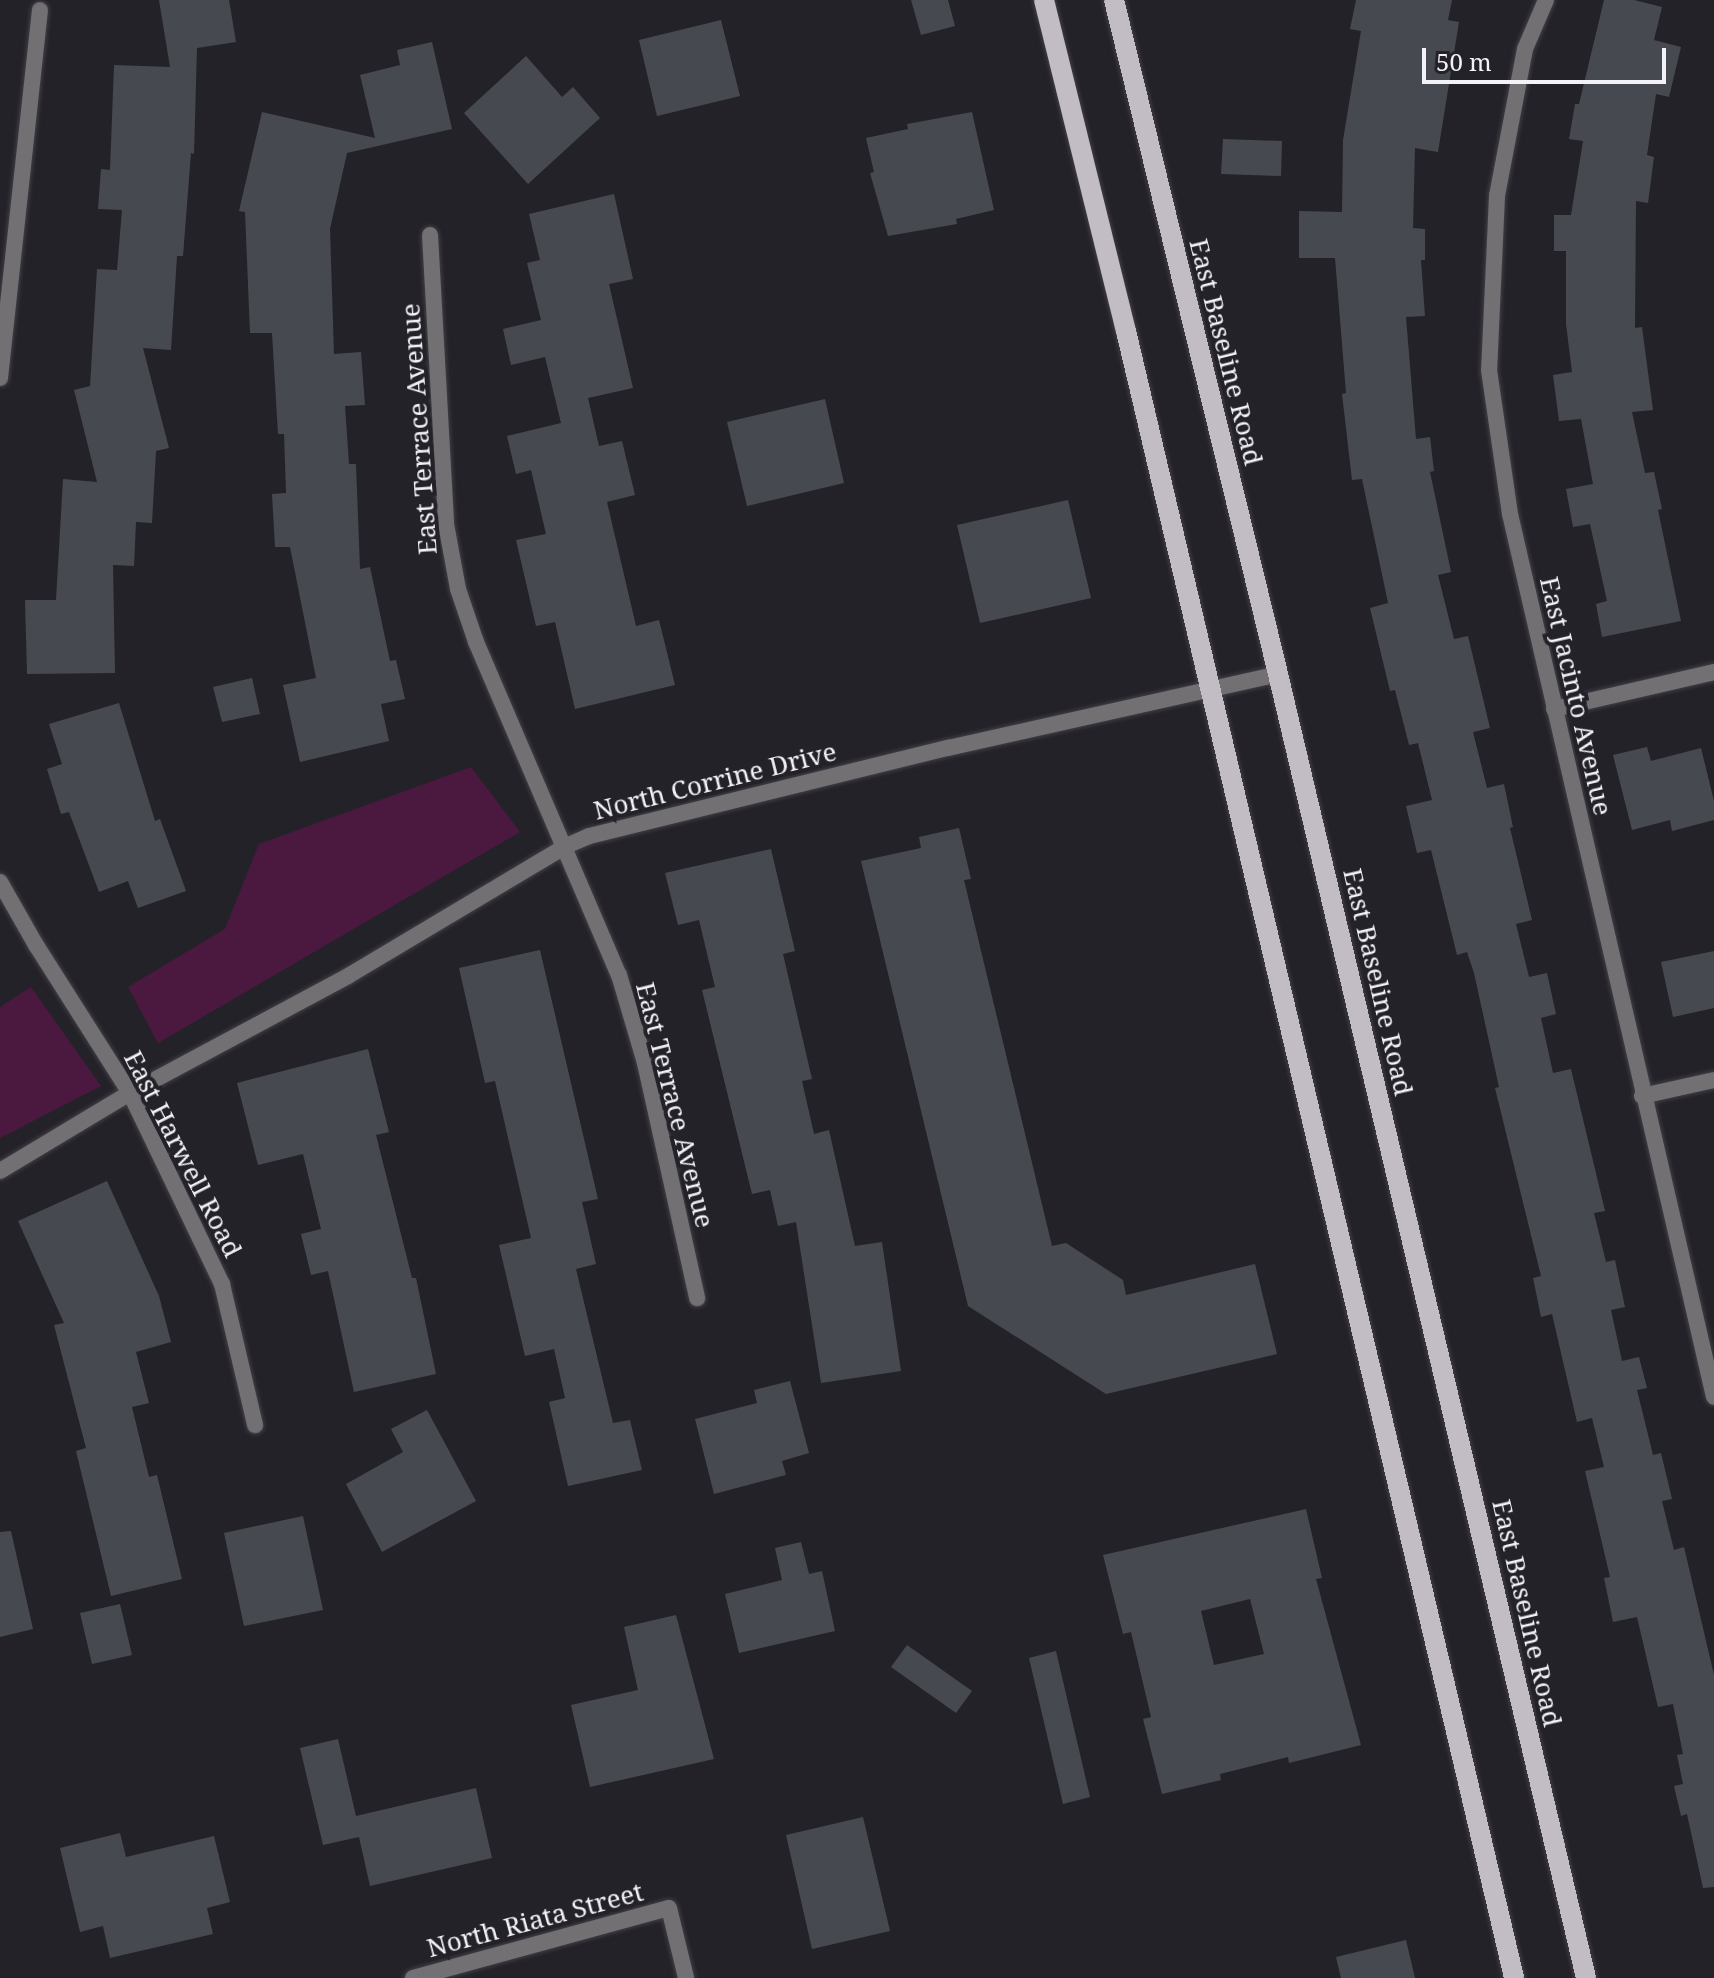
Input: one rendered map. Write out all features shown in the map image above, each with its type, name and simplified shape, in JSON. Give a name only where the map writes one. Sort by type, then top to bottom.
[{"type":"main road","points":[[1044,0],[1514,1978]]},
{"type":"main road","name":"East Baseline Road","points":[[1114,0],[1278,674],[1586,1978]]},
{"type":"street","name":"East Jacinto Avenue","points":[[1546,0],[1525,49],[1497,196],[1489,370],[1510,514],[1714,1397]]},
{"type":"street","points":[[0,378],[40,10]]},
{"type":"street","name":"East Terrace Avenue","points":[[430,235],[446,524],[458,589],[476,642],[619,975],[645,1063],[697,1298]]},
{"type":"street","points":[[1554,709],[1714,672]]},
{"type":"street","name":"North Corrine Drive","points":[[0,1171],[130,1093],[348,976],[566,846],[625,825],[1278,674]]},
{"type":"street","name":"East Harwell Road","points":[[0,882],[130,1093],[222,1284],[255,1425]]},
{"type":"street","points":[[1642,1096],[1714,1080]]},
{"type":"street","name":"North Riata Street","points":[[413,1978],[669,1908],[686,1978]]},
{"type":"shaded area","points":[[471,767],[520,832],[158,1043],[128,987],[225,929],[259,844]]},
{"type":"shaded area","points":[[31,987],[101,1086],[0,1138],[0,1007]]},
{"type":"building","points":[[159,0],[229,0],[236,42],[197,48],[194,154],[191,153],[183,256],[177,256],[171,350],[143,348],[169,448],[156,451],[152,523],[136,522],[134,566],[113,565],[115,673],[27,674],[25,600],[56,600],[63,479],[97,482],[74,390],[90,386],[97,269],[117,270],[122,210],[98,209],[101,169],[110,170],[114,65],[170,67]]},
{"type":"building","points":[[911,0],[948,0],[955,26],[921,35]]},
{"type":"building","points":[[1356,0],[1452,0],[1448,20],[1459,22],[1438,152],[1415,148],[1413,228],[1425,229],[1425,260],[1421,260],[1425,316],[1406,317],[1416,439],[1430,437],[1434,471],[1430,472],[1451,572],[1438,575],[1454,639],[1468,636],[1490,728],[1473,732],[1487,788],[1504,784],[1513,827],[1510,828],[1532,920],[1516,924],[1529,977],[1547,973],[1556,1014],[1541,1018],[1553,1073],[1571,1069],[1605,1211],[1594,1213],[1606,1262],[1615,1260],[1625,1307],[1611,1310],[1622,1361],[1639,1357],[1647,1388],[1637,1390],[1653,1455],[1661,1453],[1672,1499],[1662,1501],[1674,1550],[1684,1547],[1714,1675],[1714,1887],[1703,1888],[1687,1814],[1681,1816],[1674,1786],[1683,1784],[1677,1755],[1683,1754],[1673,1704],[1658,1707],[1637,1617],[1613,1622],[1604,1578],[1610,1577],[1585,1471],[1604,1467],[1592,1418],[1577,1422],[1552,1314],[1541,1317],[1533,1278],[1541,1276],[1495,1088],[1499,1087],[1474,973],[1467,952],[1457,955],[1431,850],[1417,853],[1406,806],[1432,800],[1418,743],[1409,745],[1395,690],[1390,691],[1370,608],[1388,603],[1362,479],[1352,480],[1342,394],[1346,393],[1335,258],[1299,258],[1299,211],[1342,212],[1343,140],[1361,31],[1350,29]]},
{"type":"building","points":[[1604,0],[1634,0],[1662,7],[1654,40],[1681,47],[1669,97],[1656,94],[1647,155],[1654,157],[1648,203],[1636,201],[1635,328],[1642,327],[1653,410],[1632,412],[1645,473],[1654,472],[1662,509],[1658,510],[1681,621],[1602,637],[1596,604],[1607,601],[1590,524],[1573,527],[1566,489],[1593,484],[1581,419],[1559,421],[1553,375],[1572,372],[1566,324],[1566,251],[1554,251],[1554,215],[1571,215],[1583,141],[1569,139],[1575,104],[1579,104]]},
{"type":"building","points":[[721,20],[740,96],[657,116],[639,40]]},
{"type":"building","points":[[432,42],[452,129],[347,153],[330,229],[334,354],[361,352],[365,405],[345,406],[349,464],[356,464],[360,569],[370,567],[390,661],[396,660],[405,699],[381,704],[389,741],[300,762],[283,685],[316,678],[290,547],[275,547],[272,494],[286,493],[284,434],[278,434],[272,333],[250,333],[245,212],[239,211],[262,112],[375,138],[360,75],[400,65],[397,50]]},
{"type":"building","points":[[526,56],[562,97],[573,87],[600,118],[528,184],[464,113]]},
{"type":"building","points":[[972,112],[994,210],[956,219],[957,224],[888,236],[870,173],[874,172],[866,138],[908,129],[907,124]]},
{"type":"building","points":[[1223,139],[1282,141],[1281,176],[1221,174]]},
{"type":"building","points":[[614,194],[633,279],[609,284],[633,388],[588,398],[599,446],[622,441],[635,495],[607,502],[636,626],[659,620],[675,685],[575,709],[555,622],[536,626],[516,540],[546,534],[531,470],[516,474],[507,436],[561,423],[545,357],[511,365],[503,329],[541,320],[527,263],[540,260],[529,214]]},
{"type":"building","points":[[825,399],[844,483],[747,506],[727,422]]},
{"type":"building","points":[[1068,500],[1091,598],[980,623],[957,525]]},
{"type":"building","points":[[252,678],[260,714],[222,722],[213,687]]},
{"type":"building","points":[[119,703],[155,821],[160,819],[186,891],[138,908],[128,881],[99,892],[69,812],[61,814],[47,769],[62,764],[49,724]]},
{"type":"building","points":[[1647,747],[1651,761],[1701,748],[1714,801],[1714,820],[1672,831],[1670,820],[1632,830],[1613,755]]},
{"type":"building","points":[[959,828],[971,879],[964,880],[1052,1246],[1066,1243],[1123,1280],[1126,1295],[1255,1264],[1277,1354],[1106,1394],[968,1306],[861,861],[921,848],[919,837]]},
{"type":"building","points":[[771,849],[795,951],[783,954],[812,1079],[802,1081],[814,1134],[829,1130],[855,1246],[882,1242],[901,1371],[821,1383],[796,1222],[778,1226],[770,1190],[752,1194],[702,990],[715,987],[699,920],[678,925],[665,873]]},
{"type":"building","points":[[540,950],[598,1199],[582,1202],[596,1264],[576,1269],[613,1423],[630,1420],[642,1470],[568,1486],[549,1402],[565,1398],[554,1349],[525,1356],[499,1245],[531,1238],[495,1081],[485,1083],[459,968]]},
{"type":"building","points":[[1714,951],[1714,1008],[1673,1017],[1661,962]]},
{"type":"building","points":[[368,1049],[389,1132],[376,1135],[412,1278],[416,1278],[436,1374],[354,1392],[328,1271],[311,1275],[301,1234],[321,1229],[303,1154],[258,1165],[237,1083]]},
{"type":"building","points":[[107,1181],[159,1296],[171,1342],[136,1352],[149,1403],[132,1407],[149,1477],[157,1475],[182,1579],[111,1596],[76,1451],[86,1448],[54,1325],[64,1323],[18,1221]]},
{"type":"building","points":[[790,1381],[809,1453],[782,1461],[786,1475],[714,1494],[695,1419],[757,1403],[754,1390]]},
{"type":"building","points":[[427,1410],[476,1501],[382,1552],[346,1484],[403,1452],[391,1429]]},
{"type":"building","points":[[1306,1509],[1322,1578],[1316,1579],[1361,1745],[1289,1763],[1288,1757],[1220,1774],[1221,1780],[1162,1794],[1143,1719],[1151,1717],[1131,1632],[1123,1634],[1103,1555]],"holes":[[[1250,1599],[1264,1654],[1214,1665],[1201,1611]]]},
{"type":"building","points":[[303,1516],[323,1610],[244,1626],[224,1533]]},
{"type":"building","points":[[11,1531],[33,1629],[0,1637],[0,1532]]},
{"type":"building","points":[[801,1542],[809,1574],[822,1571],[835,1631],[739,1653],[725,1594],[782,1580],[775,1548]]},
{"type":"building","points":[[120,1604],[132,1655],[92,1664],[80,1613]]},
{"type":"building","points":[[676,1615],[714,1759],[590,1787],[571,1705],[638,1690],[624,1627]]},
{"type":"building","points":[[907,1645],[972,1691],[956,1713],[891,1667]]},
{"type":"building","points":[[1056,1651],[1090,1797],[1063,1804],[1029,1658]]},
{"type":"building","points":[[338,1739],[356,1816],[476,1788],[492,1858],[370,1886],[359,1837],[323,1845],[300,1748]]},
{"type":"building","points":[[863,1817],[890,1931],[812,1949],[786,1835]]},
{"type":"building","points":[[120,1833],[126,1857],[214,1836],[230,1902],[207,1908],[213,1934],[110,1958],[103,1926],[80,1932],[60,1848]]},
{"type":"building","points":[[1406,1940],[1415,1978],[1341,1978],[1336,1957]]}]
